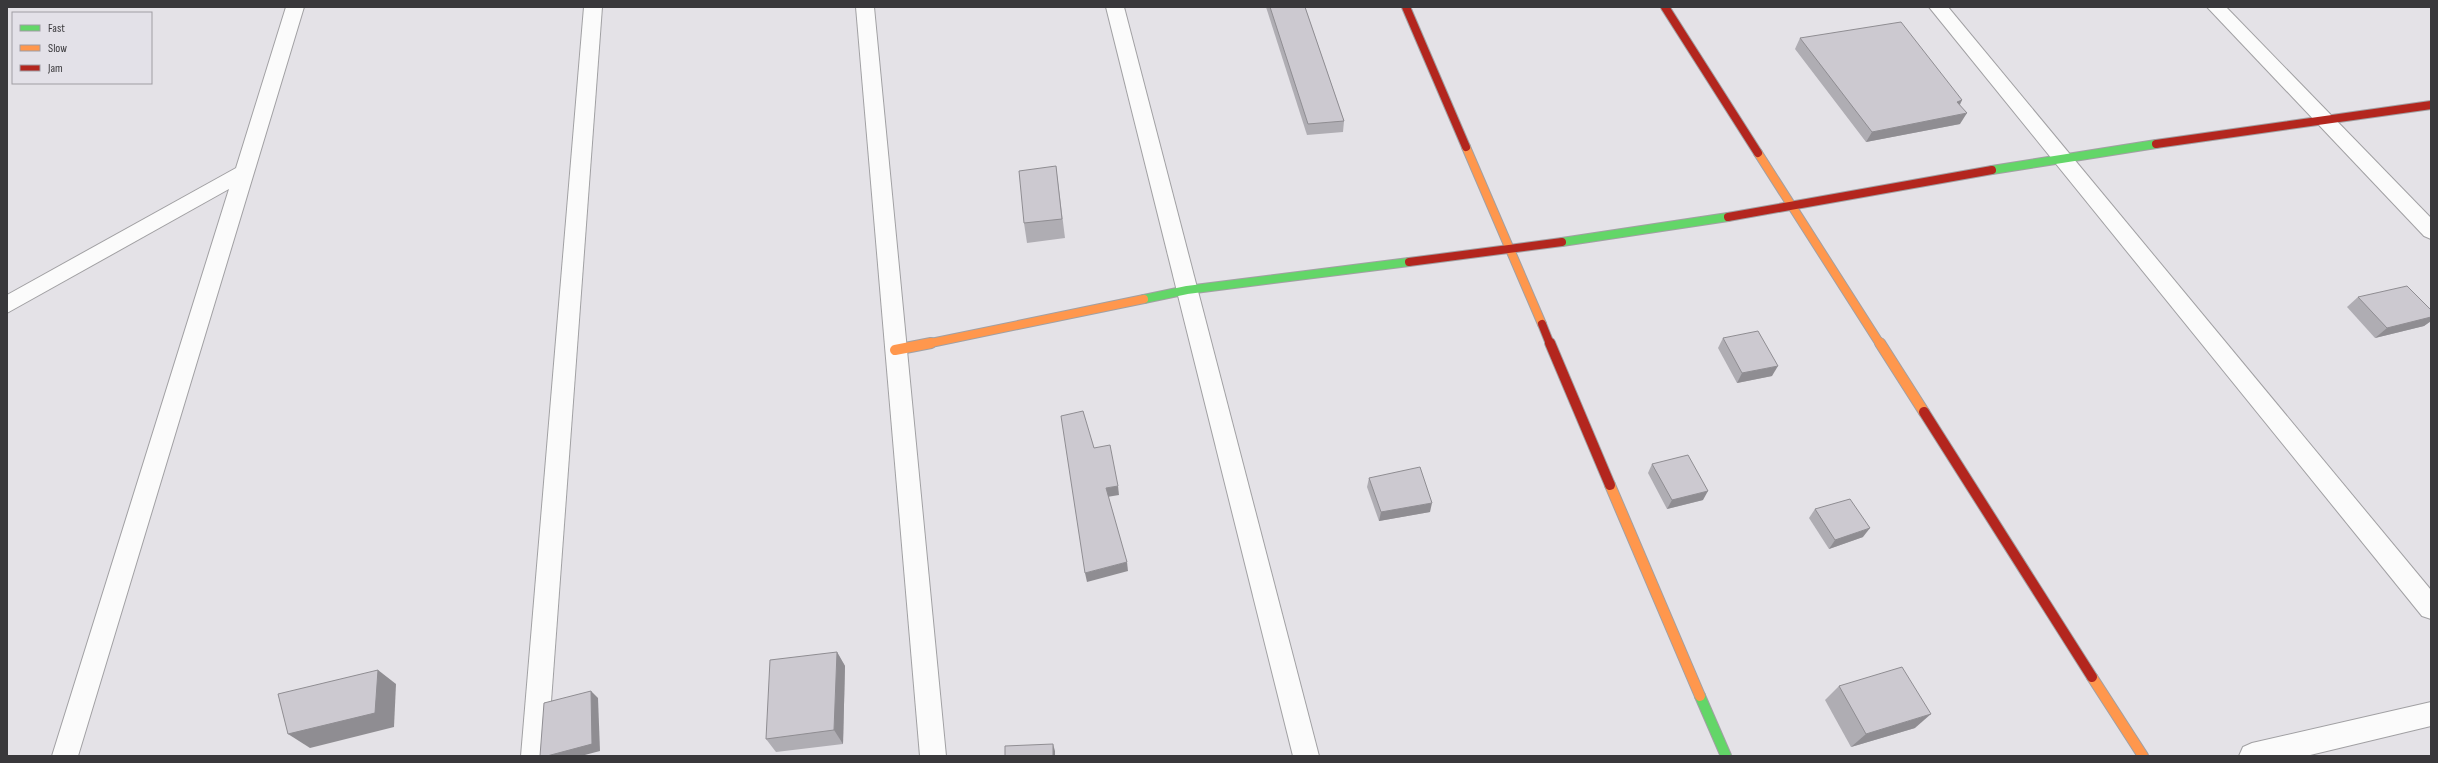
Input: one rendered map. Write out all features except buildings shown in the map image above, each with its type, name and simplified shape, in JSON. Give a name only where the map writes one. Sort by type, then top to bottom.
[{"type":"street","points":[[65,756],[295,7]]},
{"type":"street","points":[[534,756],[593,7]]},
{"type":"street","points":[[866,7],[895,350],[933,756]]},
{"type":"street","points":[[1115,7],[1306,756]]},
{"type":"street","points":[[1406,7],[1726,756]]},
{"type":"street","points":[[1665,7],[1791,207],[2143,756]]},
{"type":"street","points":[[1938,7],[2431,608]]},
{"type":"street","points":[[2216,7],[2431,231]]},
{"type":"street","points":[[895,350],[1187,290],[1510,250],[1791,207],[2061,158],[2327,122],[2431,105]]},
{"type":"street","points":[[7,305],[244,172]]},
{"type":"street","points":[[2252,756],[2431,714]]},
{"type":"traffic: fast","points":[[1992,170],[2156,144]]},
{"type":"traffic: fast","points":[[1562,242],[1728,217]]},
{"type":"traffic: fast","points":[[1144,299],[1187,290],[1409,262]]},
{"type":"traffic: fast","points":[[1700,696],[1726,756]]},
{"type":"traffic: slow","points":[[1466,147],[1542,324]]},
{"type":"traffic: slow","points":[[1758,153],[1924,412]]},
{"type":"traffic: slow","points":[[895,350],[1144,299]]},
{"type":"traffic: slow","points":[[1610,485],[1700,696]]},
{"type":"traffic: slow","points":[[2092,677],[2143,756]]},
{"type":"traffic: jam","points":[[1406,7],[1466,147]]},
{"type":"traffic: jam","points":[[1665,7],[1758,153]]},
{"type":"traffic: jam","points":[[2156,144],[2431,105]]},
{"type":"traffic: jam","points":[[1728,217],[1992,170]]},
{"type":"traffic: jam","points":[[1409,262],[1562,242]]},
{"type":"traffic: jam","points":[[1542,324],[1610,485]]},
{"type":"traffic: jam","points":[[1924,412],[2092,677]]}]
